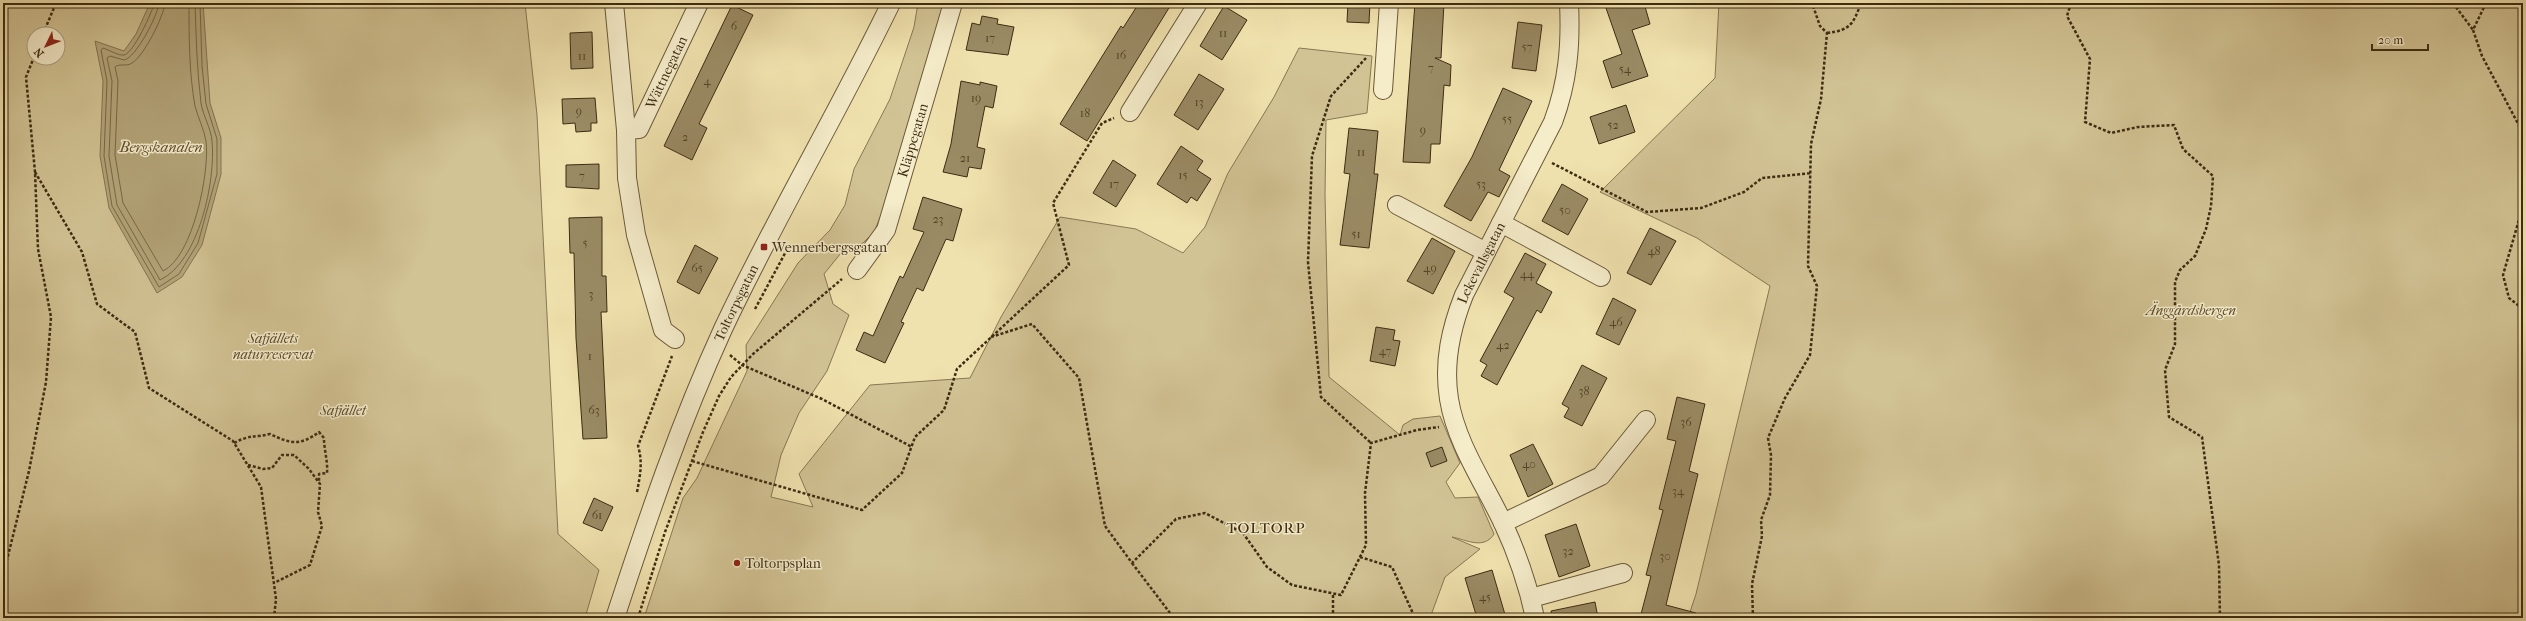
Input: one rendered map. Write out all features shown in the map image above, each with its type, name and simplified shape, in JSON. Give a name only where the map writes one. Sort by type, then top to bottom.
[{"type":"street","points":[[614,3],[626,130],[627,178],[636,235],[663,330],[675,340]]},
{"type":"street","name":"Wättnegatan","points":[[626,130],[639,129],[700,3]]},
{"type":"street","name":"Toltorpsgatan","points":[[615,618],[680,430],[724,328],[779,215],[891,3]]},
{"type":"street","name":"Kläppegatan","points":[[857,270],[886,230],[953,3]]},
{"type":"street","points":[[1130,112],[1198,3]]},
{"type":"street","points":[[1383,90],[1389,3]]},
{"type":"street","name":"Lekevallsgatan","points":[[1535,618],[1531,598],[1503,523],[1455,425],[1449,398],[1447,374],[1449,346],[1453,322],[1464,295],[1537,155],[1553,122],[1563,94],[1569,64],[1569,3]]},
{"type":"street","points":[[1397,205],[1486,252]]},
{"type":"street","points":[[1501,223],[1601,277]]},
{"type":"street","points":[[1503,523],[1601,476],[1646,420]]},
{"type":"street","points":[[1531,598],[1622,573]]},
{"type":"path","points":[[46,26],[56,3]]},
{"type":"path","points":[[1812,3],[1820,26],[1827,33]]},
{"type":"path","points":[[1827,33],[1844,31],[1855,20],[1861,3]]},
{"type":"path","points":[[2071,3],[2067,16],[2090,59],[2085,122],[2111,133],[2138,127],[2174,125],[2183,149],[2213,176],[2211,206],[2206,229],[2195,256],[2180,270],[2174,282],[2175,344],[2165,370],[2168,417],[2202,437],[2219,565],[2220,618]]},
{"type":"path","points":[[2453,3],[2473,30],[2482,56],[2523,133]]},
{"type":"path","points":[[2473,30],[2486,3]]},
{"type":"path","points":[[1753,618],[1752,584],[1762,536],[1761,520],[1770,495],[1771,455],[1768,438],[1785,398],[1810,355],[1817,286],[1808,266],[1812,173],[1811,144],[1821,99],[1827,33]]},
{"type":"path","points":[[1371,443],[1321,397],[1308,262],[1312,156],[1331,96],[1386,36]]},
{"type":"path","points":[[3,576],[29,471],[47,367],[51,317],[38,249],[35,172],[26,77],[30,66]]},
{"type":"path","points":[[692,461],[862,510],[902,473],[916,437],[944,410],[957,369],[1069,265],[1053,203],[1102,123],[1130,112]]},
{"type":"path","points":[[1537,155],[1647,212],[1701,208],[1744,192],[1762,178],[1812,173]]},
{"type":"path","points":[[35,172],[82,252],[97,304],[135,332],[149,388],[234,443],[261,488],[276,599],[274,618]]},
{"type":"path","points":[[2523,206],[2503,275],[2509,298],[2523,309]]},
{"type":"path","points":[[752,315],[790,244]]},
{"type":"path","points":[[638,618],[692,461],[719,396],[731,377],[742,365],[833,284],[857,270]]},
{"type":"path","points":[[991,337],[1032,324],[1079,378],[1105,526],[1170,613],[1178,618]]},
{"type":"path","points":[[636,494],[641,471],[641,456],[638,446],[670,363],[675,340]]},
{"type":"path","points":[[728,354],[732,348]]},
{"type":"path","points":[[742,365],[822,399],[912,447]]},
{"type":"path","points":[[1371,443],[1417,430],[1455,425]]},
{"type":"path","points":[[234,443],[249,435],[260,437],[270,434],[288,443],[307,441],[319,432],[324,438],[324,449],[328,465],[327,473],[319,474],[318,481]]},
{"type":"path","points":[[1132,563],[1176,519],[1205,513],[1243,533],[1267,567],[1292,585],[1341,595],[1366,545],[1365,493],[1371,443]]},
{"type":"path","points":[[248,465],[263,469],[272,468],[282,455],[294,455],[310,469],[318,481],[321,492],[318,512],[322,526],[310,564],[274,583]]},
{"type":"path","points":[[1360,557],[1392,566],[1415,618]]},
{"type":"path","points":[[1333,618],[1334,594]]},
{"type":"green space","name":"Safjället","points":[[3,3],[525,3],[537,115],[558,534],[599,570],[585,618],[3,618]]},
{"type":"green space","points":[[918,3],[944,3],[882,213],[874,232],[863,243],[841,253],[824,274],[833,304],[849,315],[827,371],[799,413],[781,455],[771,497],[813,507],[799,474],[870,385],[970,378],[1001,317],[1060,217],[1136,229],[1183,253],[1205,227],[1228,173],[1274,97],[1299,48],[1372,56],[1367,113],[1326,120],[1325,195],[1329,377],[1400,435],[1403,425],[1413,419],[1440,416],[1460,463],[1446,482],[1455,498],[1478,497],[1494,534],[1490,539],[1480,543],[1469,542],[1452,537],[1480,549],[1445,577],[1430,618],[644,618],[683,498],[697,478],[747,371],[746,345],[798,263],[830,230],[845,205],[854,169],[890,99],[914,27]]},
{"type":"green space","name":"Änggårdsbergen","points":[[1719,3],[2523,3],[2523,618],[1688,618],[1696,594],[1770,286],[1697,238],[1600,192],[1715,78]]},
{"type":"water","name":"Bergskanalen","points":[[150,3],[203,3],[210,103],[221,138],[221,174],[202,245],[182,277],[157,293],[109,208],[100,156],[103,81],[95,41],[124,51],[136,34]]},
{"type":"building","points":[[1139,3],[1172,3],[1087,141],[1060,124],[1121,26],[1123,28]]},
{"type":"building","points":[[1348,3],[1370,3],[1369,23],[1347,22]]},
{"type":"building","points":[[1415,3],[1444,3],[1441,58],[1435,58],[1451,65],[1450,86],[1444,85],[1440,144],[1431,144],[1430,163],[1403,162]]},
{"type":"building","points":[[1621,3],[1644,3],[1650,24],[1632,30],[1648,76],[1612,88],[1603,61],[1622,54],[1606,8]]},
{"type":"building","points":[[732,5],[753,15],[699,124],[707,128],[692,160],[664,146]]},
{"type":"building","points":[[1224,6],[1247,20],[1222,60],[1200,46]]},
{"type":"building","points":[[982,16],[998,19],[997,24],[1014,27],[1008,55],[966,50],[972,23],[980,25]]},
{"type":"building","points":[[1518,22],[1542,25],[1536,71],[1512,68]]},
{"type":"building","points":[[592,32],[593,68],[571,69],[570,33]]},
{"type":"building","points":[[1199,74],[1224,89],[1198,130],[1174,115]]},
{"type":"building","points":[[961,81],[980,85],[980,82],[997,86],[993,108],[985,106],[977,147],[985,149],[981,169],[969,167],[967,177],[943,172],[951,144]]},
{"type":"building","points":[[1503,88],[1532,101],[1499,170],[1510,176],[1499,197],[1488,192],[1471,221],[1444,206],[1472,157]]},
{"type":"building","points":[[595,98],[597,123],[591,123],[591,131],[576,132],[575,123],[563,124],[562,99]]},
{"type":"building","points":[[1626,105],[1635,132],[1599,144],[1590,117]]},
{"type":"building","points":[[1349,128],[1378,131],[1374,174],[1378,174],[1369,248],[1340,245],[1350,174],[1344,173]]},
{"type":"building","points":[[1181,146],[1203,161],[1197,170],[1211,179],[1197,201],[1191,197],[1187,203],[1157,184]]},
{"type":"building","points":[[1113,160],[1136,175],[1116,207],[1093,193]]},
{"type":"building","points":[[599,164],[599,189],[566,187],[566,165]]},
{"type":"building","points":[[1562,184],[1588,199],[1568,235],[1542,221]]},
{"type":"building","points":[[923,197],[962,209],[953,241],[946,239],[923,291],[917,288],[901,322],[904,323],[885,363],[856,350],[864,332],[873,336],[900,276],[903,278],[924,232],[913,229]]},
{"type":"building","points":[[602,217],[602,276],[606,276],[607,312],[601,312],[607,438],[583,439],[576,338],[574,253],[570,253],[569,218]]},
{"type":"building","points":[[1650,228],[1676,241],[1651,285],[1627,273]]},
{"type":"building","points":[[1432,238],[1455,251],[1433,294],[1407,281]]},
{"type":"building","points":[[695,245],[718,258],[699,294],[677,282]]},
{"type":"building","points":[[1525,253],[1546,264],[1536,283],[1552,292],[1541,313],[1537,310],[1497,385],[1481,376],[1487,365],[1480,361],[1514,298],[1504,292]]},
{"type":"building","points":[[1613,298],[1636,310],[1619,345],[1596,334]]},
{"type":"building","points":[[1376,327],[1395,330],[1393,340],[1400,341],[1395,366],[1370,361]]},
{"type":"building","points":[[1582,365],[1607,378],[1582,426],[1564,417],[1569,408],[1562,404]]},
{"type":"building","points":[[1677,397],[1705,404],[1689,471],[1698,474],[1666,605],[1696,613],[1695,618],[1640,618],[1651,576],[1646,575],[1663,510],[1659,509],[1676,441],[1667,439]]},
{"type":"building","points":[[1533,444],[1553,484],[1528,497],[1510,455]]},
{"type":"building","points":[[1442,447],[1447,461],[1431,467],[1426,453]]},
{"type":"building","points":[[594,498],[613,507],[602,531],[583,523]]},
{"type":"building","points":[[1576,524],[1590,566],[1559,577],[1545,535]]},
{"type":"building","points":[[1492,570],[1506,618],[1477,618],[1465,578]]},
{"type":"building","points":[[1595,602],[1598,618],[1552,618],[1551,611]]},
{"type":"place","name":"Wennerbergsgatan","points":[[764,247]]},
{"type":"place","name":"Toltorpsplan","points":[[737,563]]},
{"type":"district","name":"TOLTORP","points":[[1266,528]]},
{"type":"park label","name":"Safjällets naturreservat","points":[[273,346]]}]
